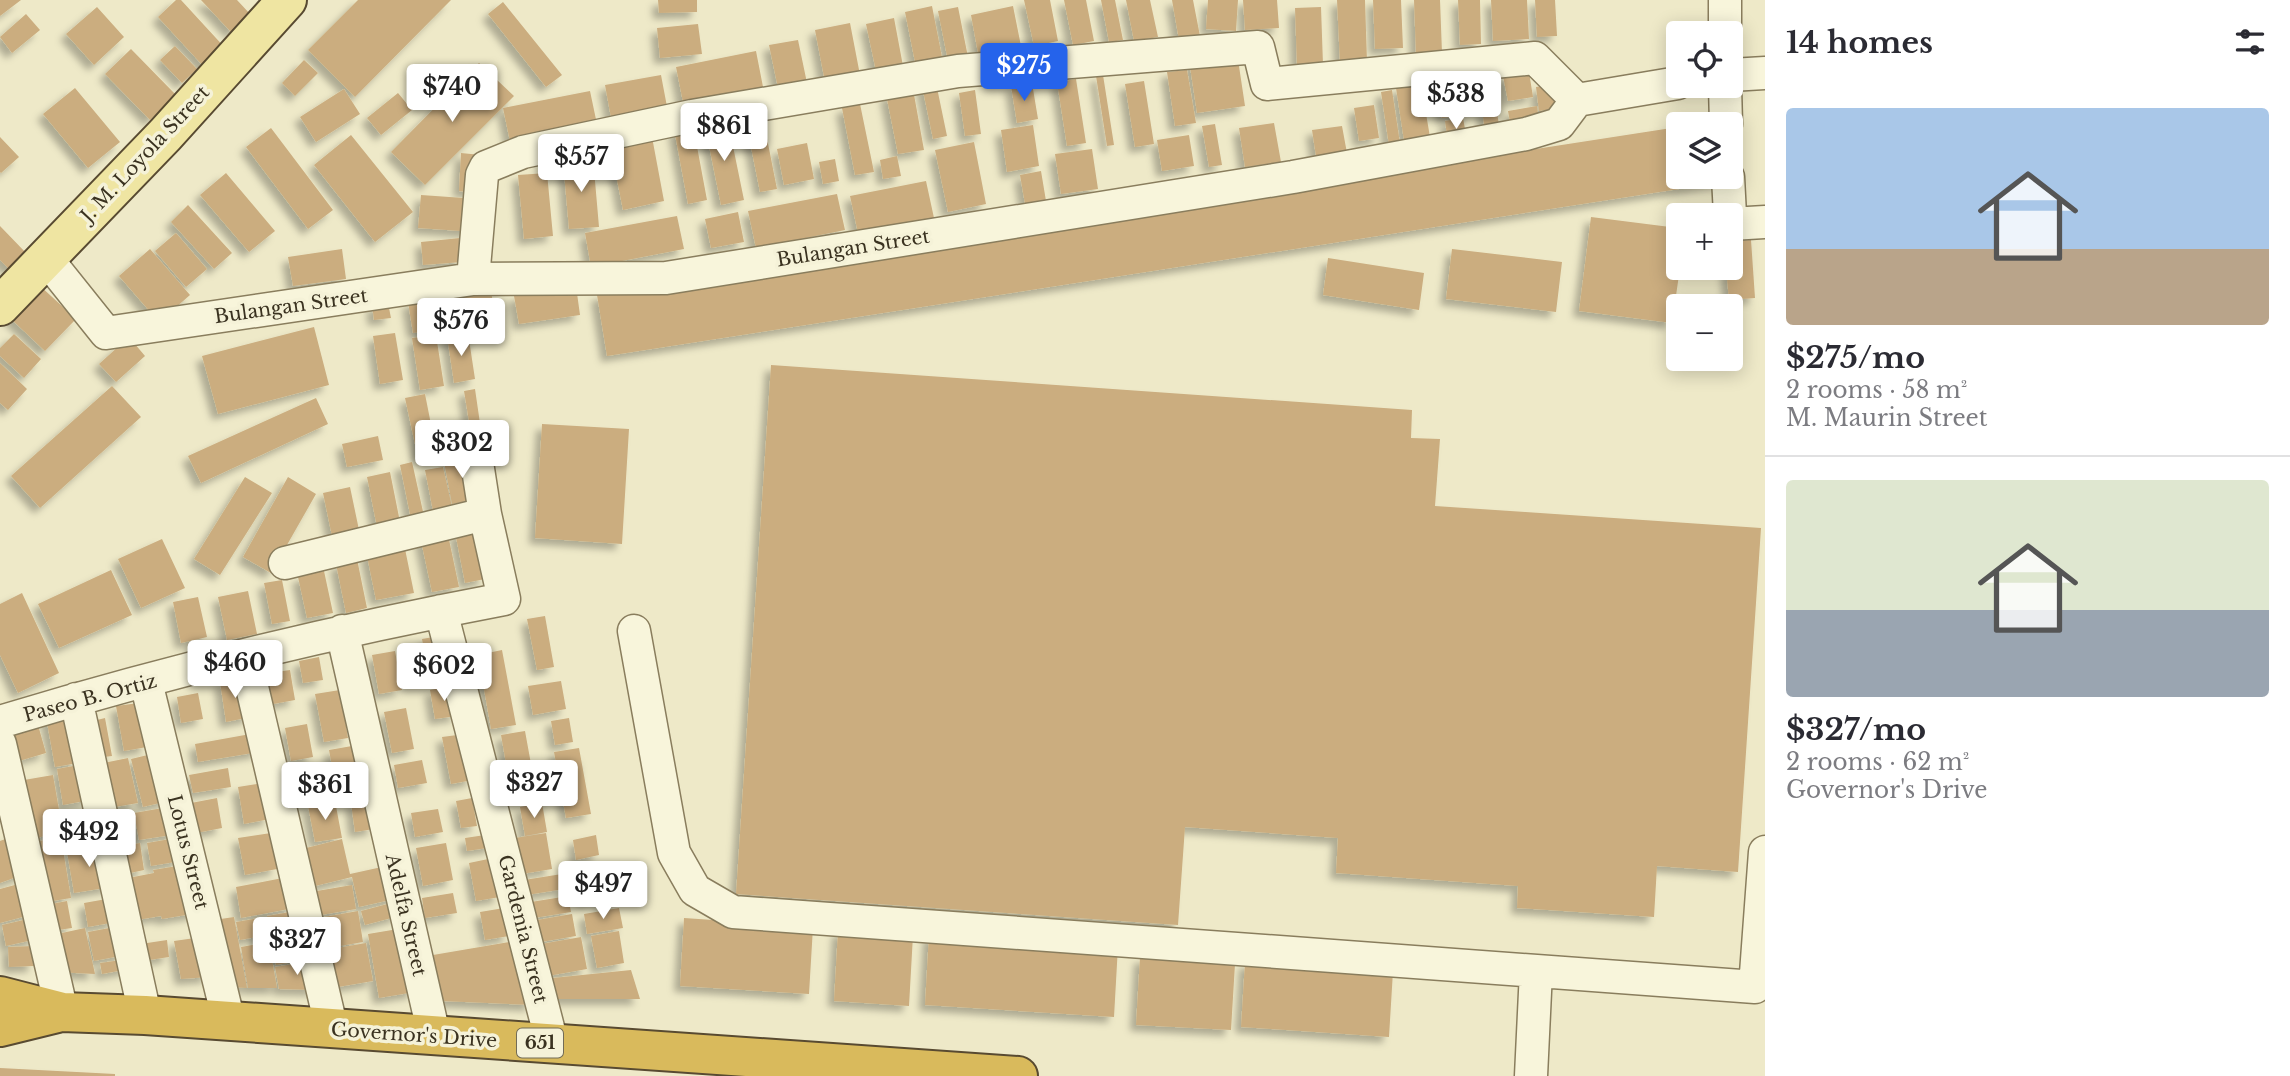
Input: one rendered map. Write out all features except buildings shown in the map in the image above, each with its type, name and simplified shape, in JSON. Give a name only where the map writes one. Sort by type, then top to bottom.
[{"type":"highway","name":"Governor's Drive","points":[[0,996],[62,1012],[145,1015],[1018,1076]]},
{"type":"highway","name":"Governor's Drive","points":[[0,1027],[62,1012]]},
{"type":"main road","name":"J. M. Loyola Street","points":[[0,306],[165,135],[287,0]]},
{"type":"street","points":[[1725,0],[1725,21]]},
{"type":"street","points":[[473,279],[482,175],[486,167],[523,152],[692,116],[958,71],[1258,47],[1267,84],[1535,58],[1577,100],[1666,85]]},
{"type":"street","points":[[1743,75],[1765,74]]},
{"type":"street","name":"Bulangan Street","points":[[46,258],[106,333],[473,279],[666,278],[1239,186],[1526,134],[1559,124],[1577,100]]},
{"type":"street","points":[[1743,223],[1765,222]]},
{"type":"street","name":"Paseo B. Ortiz","points":[[0,722],[76,699],[342,631],[504,599],[485,514],[476,456]]},
{"type":"street","points":[[285,563],[485,514]]},
{"type":"street","name":"Gardenia Street","points":[[441,611],[552,1044]]},
{"type":"street","name":"Adelfa Street","points":[[342,631],[434,1035]]},
{"type":"street","points":[[634,631],[674,853],[695,890],[733,912],[1755,987],[1765,852]]},
{"type":"street","points":[[244,657],[332,1030]]},
{"type":"street","name":"Lotus Street","points":[[146,682],[229,1022]]},
{"type":"street","points":[[76,699],[145,1015]]},
{"type":"street","points":[[0,744],[62,1012]]},
{"type":"street","points":[[1531,1076],[1536,971]]}]
